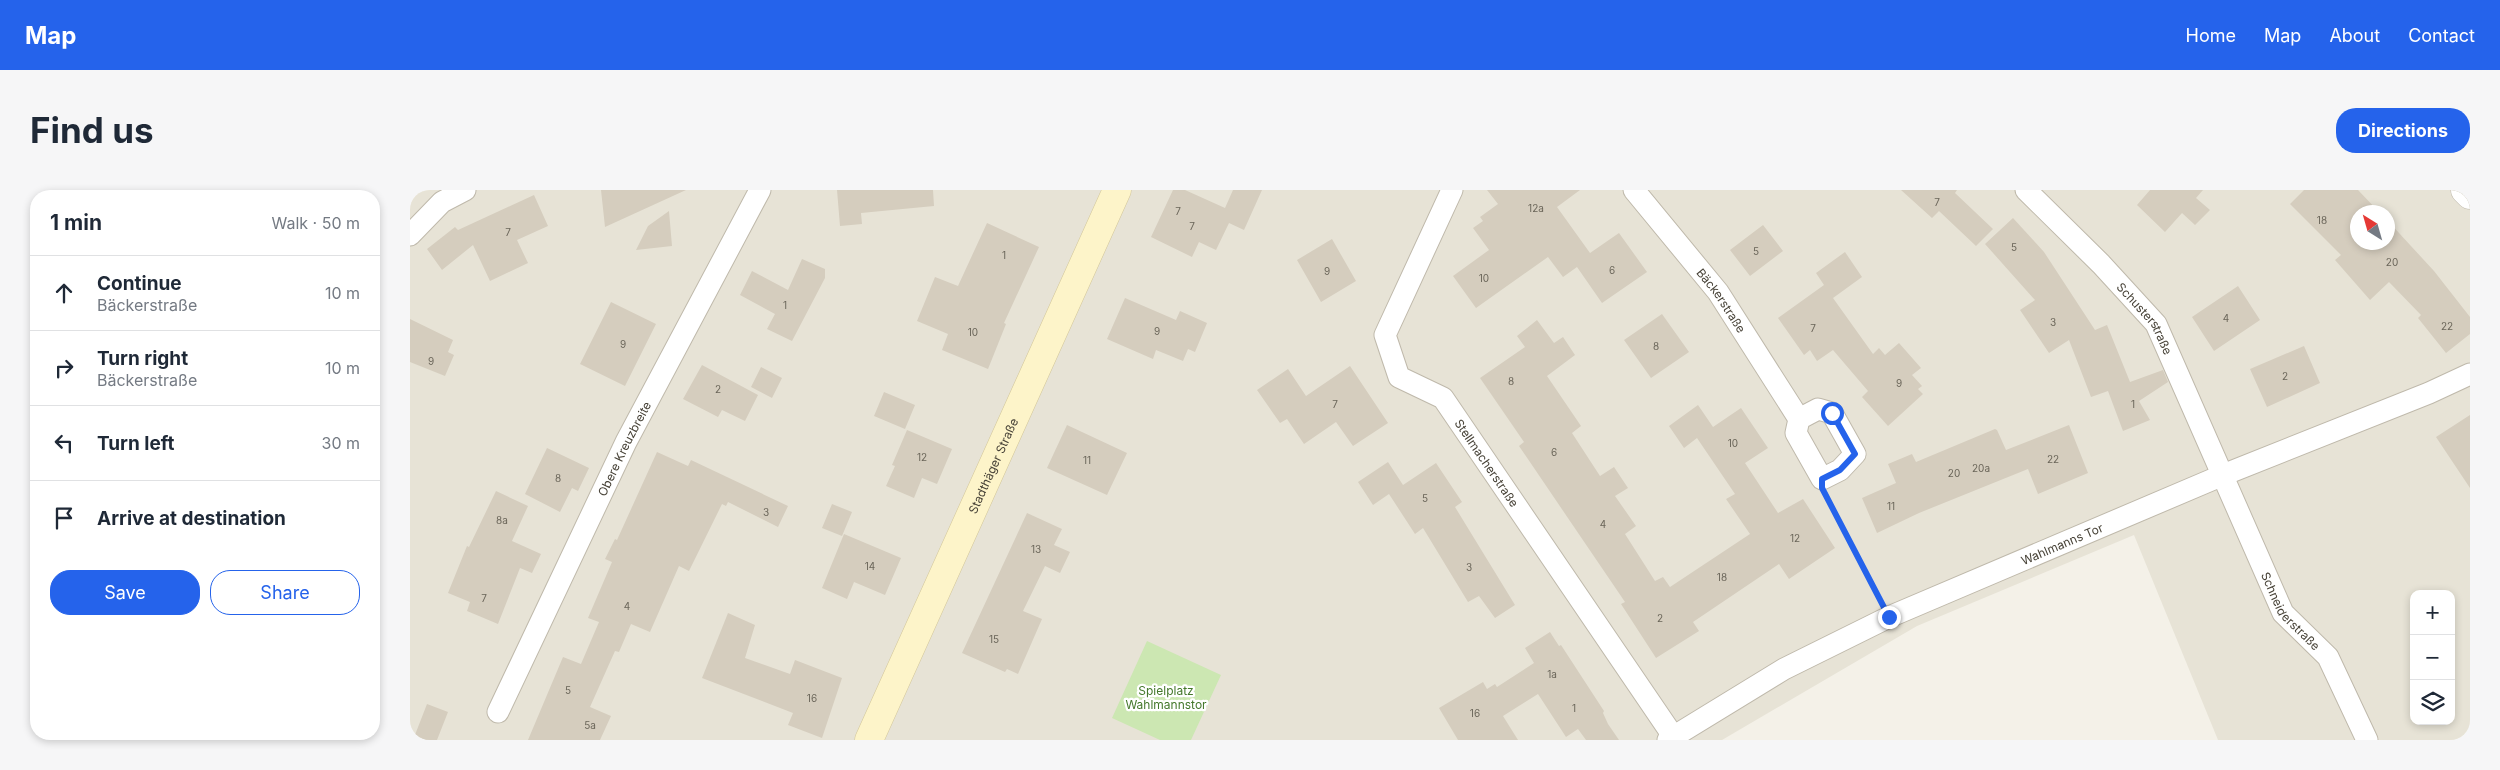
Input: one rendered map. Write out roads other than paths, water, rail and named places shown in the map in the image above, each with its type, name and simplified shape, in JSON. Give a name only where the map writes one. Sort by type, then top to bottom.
[{"type":"main road","name":"Stadthäger Straße","points":[[869,740],[1117,190]]},
{"type":"street","points":[[410,235],[442,202],[465,190]]},
{"type":"street","name":"Obere Kreuzbreite","points":[[498,712],[626,442],[760,190]]},
{"type":"street","name":"Stellmacherstraße","points":[[1452,190],[1385,335],[1399,377],[1443,398],[1670,738]]},
{"type":"street","name":"Bäckerstraße","points":[[1634,190],[1718,292],[1799,419],[1796,433],[1822,479],[1840,470],[1855,454],[1832,413],[1818,409],[1799,419]]},
{"type":"street","name":"Schusterstraße","points":[[2026,190],[2101,264],[2156,324],[2223,475]]},
{"type":"street","points":[[2465,190],[2470,195]]},
{"type":"street","name":"Wahlmanns Tor","points":[[1670,738],[1784,669],[1889,617],[2223,475],[2429,393],[2470,374]]},
{"type":"street","name":"Schneiderstraße","points":[[2223,475],[2283,613],[2328,657],[2367,740]]},
{"type":"park label","name":"Spielplatz Wahlmannstor","points":[[1166,697]]}]
